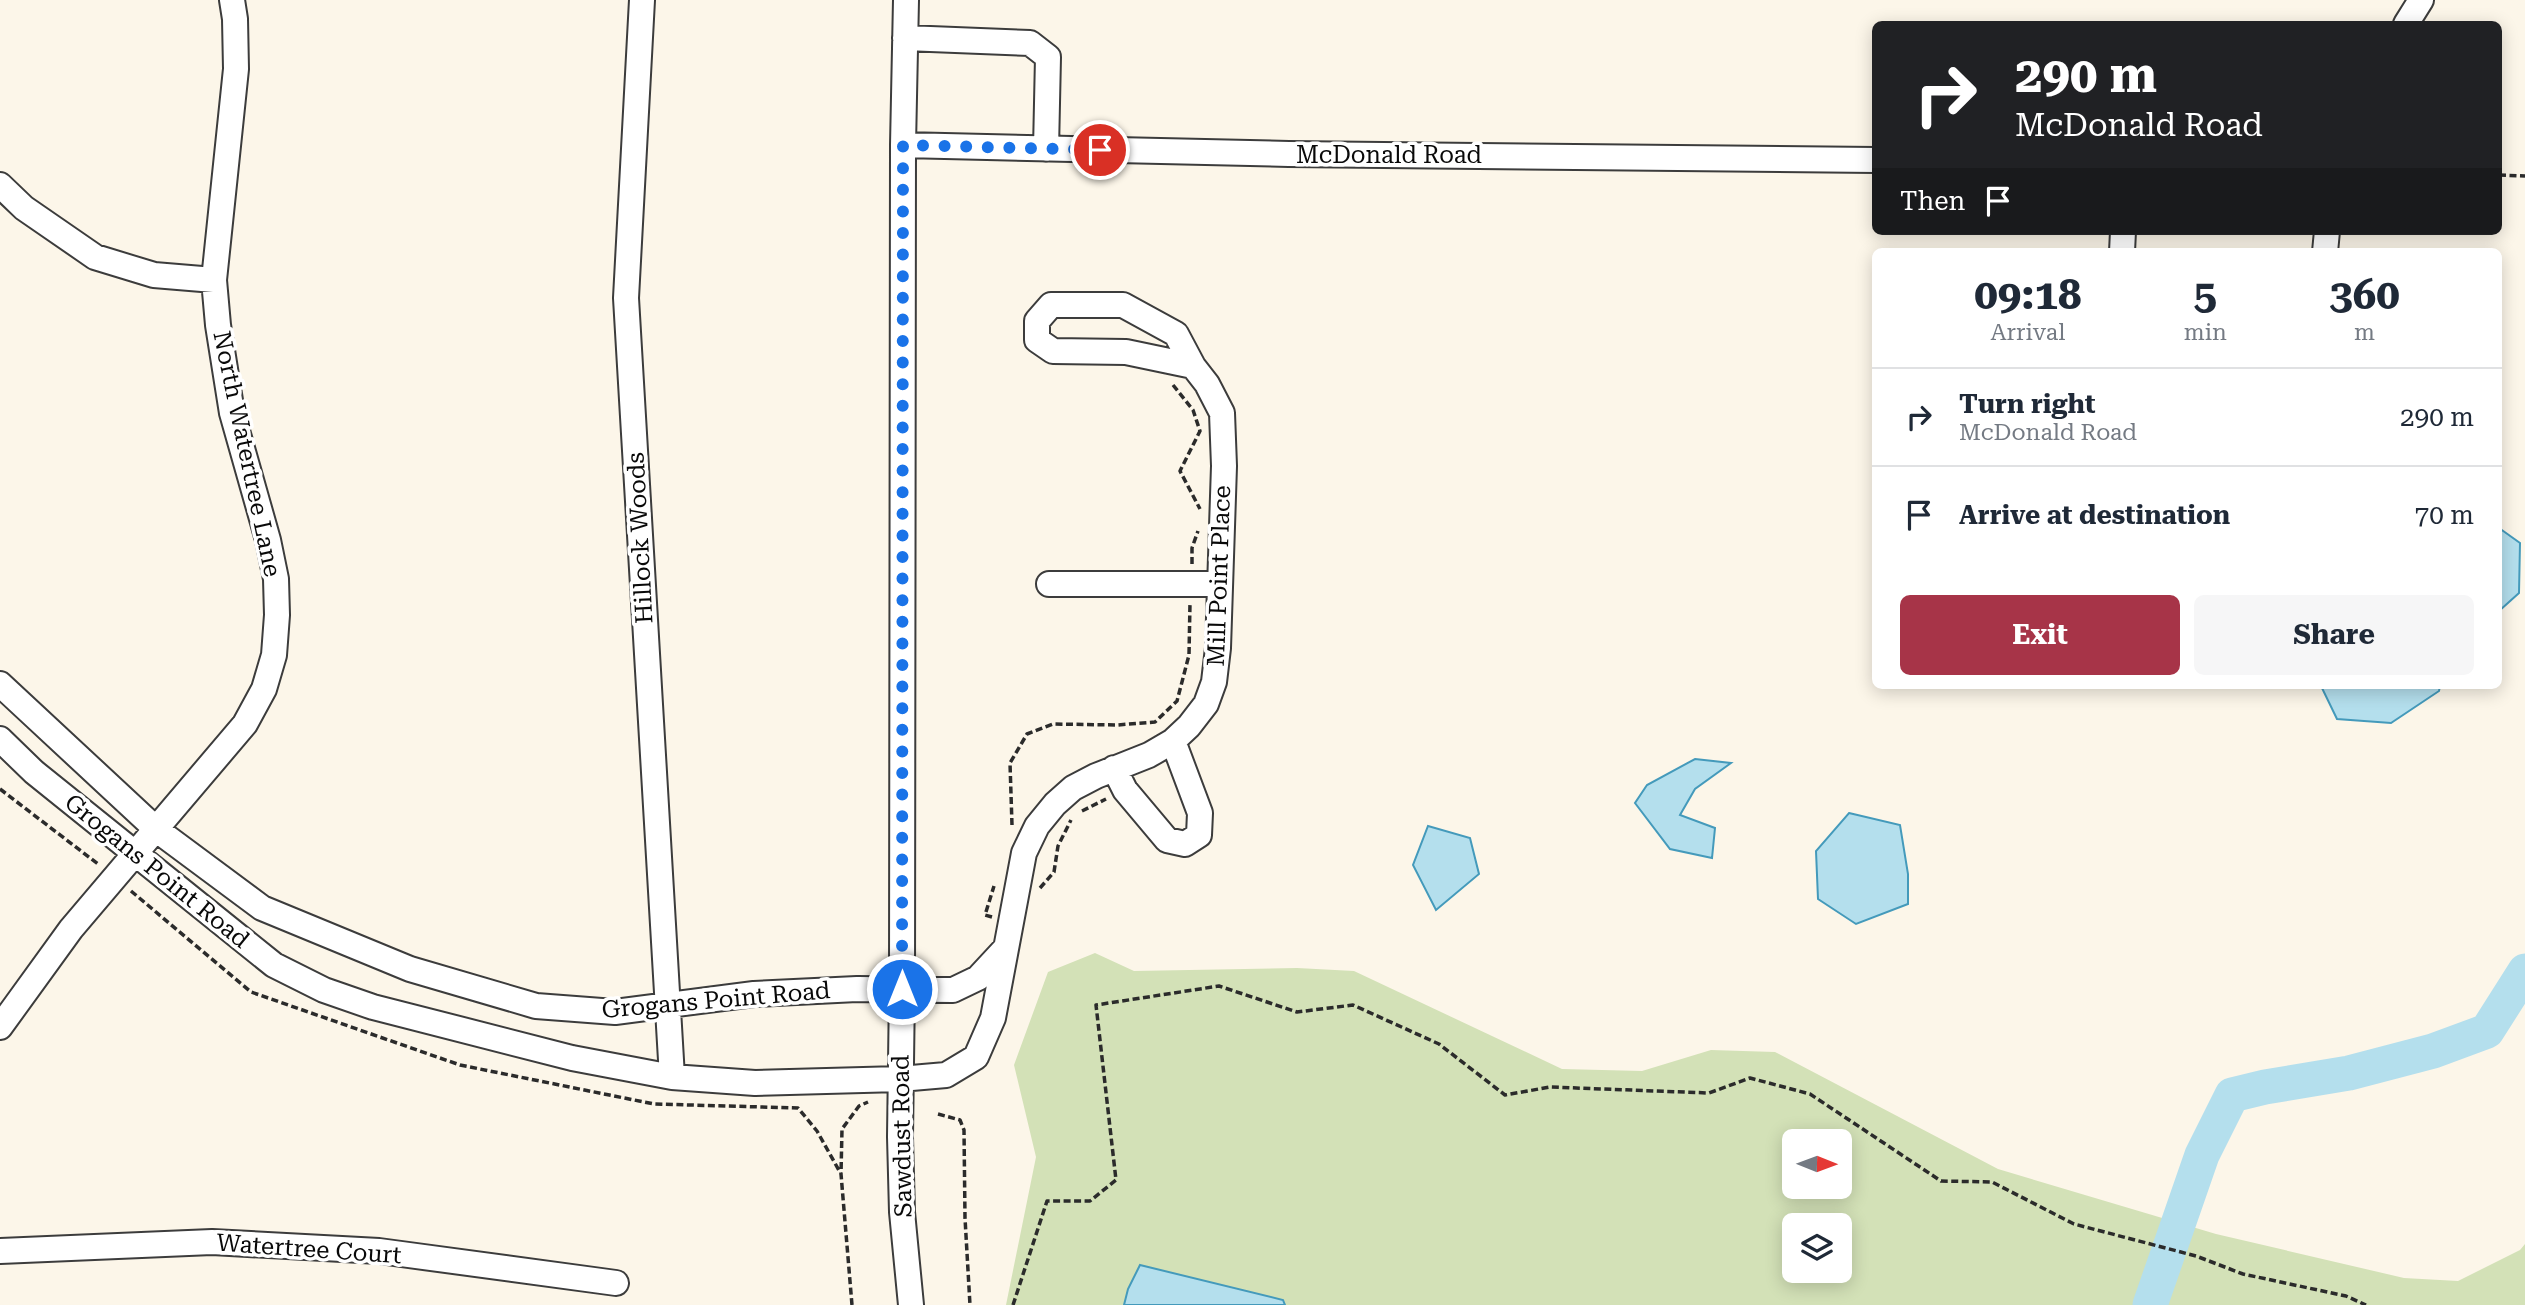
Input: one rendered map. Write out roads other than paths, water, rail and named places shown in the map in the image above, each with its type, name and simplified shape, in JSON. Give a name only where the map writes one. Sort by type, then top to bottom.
[{"type":"street","name":"North Watertree Lane","points":[[0,1027],[71,929],[245,724],[264,689],[274,655],[276,579],[268,540],[232,413],[218,326],[214,279],[236,69],[232,0]]},
{"type":"street","name":"Hillock Woods","points":[[642,0],[626,298],[672,1077]]},
{"type":"street","name":"Sawdust Road","points":[[906,0],[903,145],[900,1079],[902,1212],[911,1305]]},
{"type":"street","points":[[2408,21],[2421,0]]},
{"type":"street","points":[[905,38],[1030,43],[1048,57],[1046,149]]},
{"type":"street","name":"McDonald Road","points":[[903,145],[1276,154],[1872,160]]},
{"type":"street","points":[[0,186],[24,208],[95,257],[154,275],[214,279]]},
{"type":"street","name":"Mill Point Place","points":[[900,1079],[946,1075],[976,1057],[993,1018],[1024,853],[1037,826],[1073,788],[1119,779],[1149,755],[1173,741],[1206,704],[1214,682],[1218,648],[1218,584],[1224,466],[1222,413],[1176,334],[1124,305],[1051,305],[1037,321],[1037,340],[1052,351],[1126,352],[1194,366]]},
{"type":"street","points":[[1049,584],[1218,584]]},
{"type":"street","name":"Grogans Point Road","points":[[0,684],[157,830],[262,908],[410,969],[536,1006],[615,1012],[754,995],[902,989]]},
{"type":"street","name":"Grogans Point Road","points":[[0,739],[34,772],[274,965],[324,990],[436,1024],[572,1058],[672,1077],[755,1083],[900,1079]]},
{"type":"street","points":[[1119,779],[1167,840],[1185,844],[1199,835],[1200,813],[1173,741]]},
{"type":"street","points":[[902,989],[953,989],[978,978],[1004,950]]},
{"type":"street","name":"Watertree Court","points":[[0,1251],[212,1242],[379,1251],[616,1283]]},
{"type":"water","points":[[2502,530],[2520,543],[2519,593],[2502,608]]},
{"type":"water","points":[[2322,689],[2439,689],[2391,723],[2337,719]]},
{"type":"water","points":[[1695,759],[1731,763],[1695,789],[1680,815],[1715,828],[1712,858],[1670,849],[1635,803],[1647,785]]},
{"type":"water","points":[[1849,813],[1900,825],[1908,874],[1908,904],[1856,924],[1818,899],[1816,851]]},
{"type":"water","points":[[1428,826],[1470,838],[1479,874],[1436,910],[1413,865]]},
{"type":"water","points":[[1140,1265],[1283,1300],[1285,1305],[1124,1305],[1128,1289]]},
{"type":"waterway","points":[[2150,1305],[2202,1155],[2232,1095],[2349,1073],[2433,1051],[2487,1031],[2525,971]]}]
